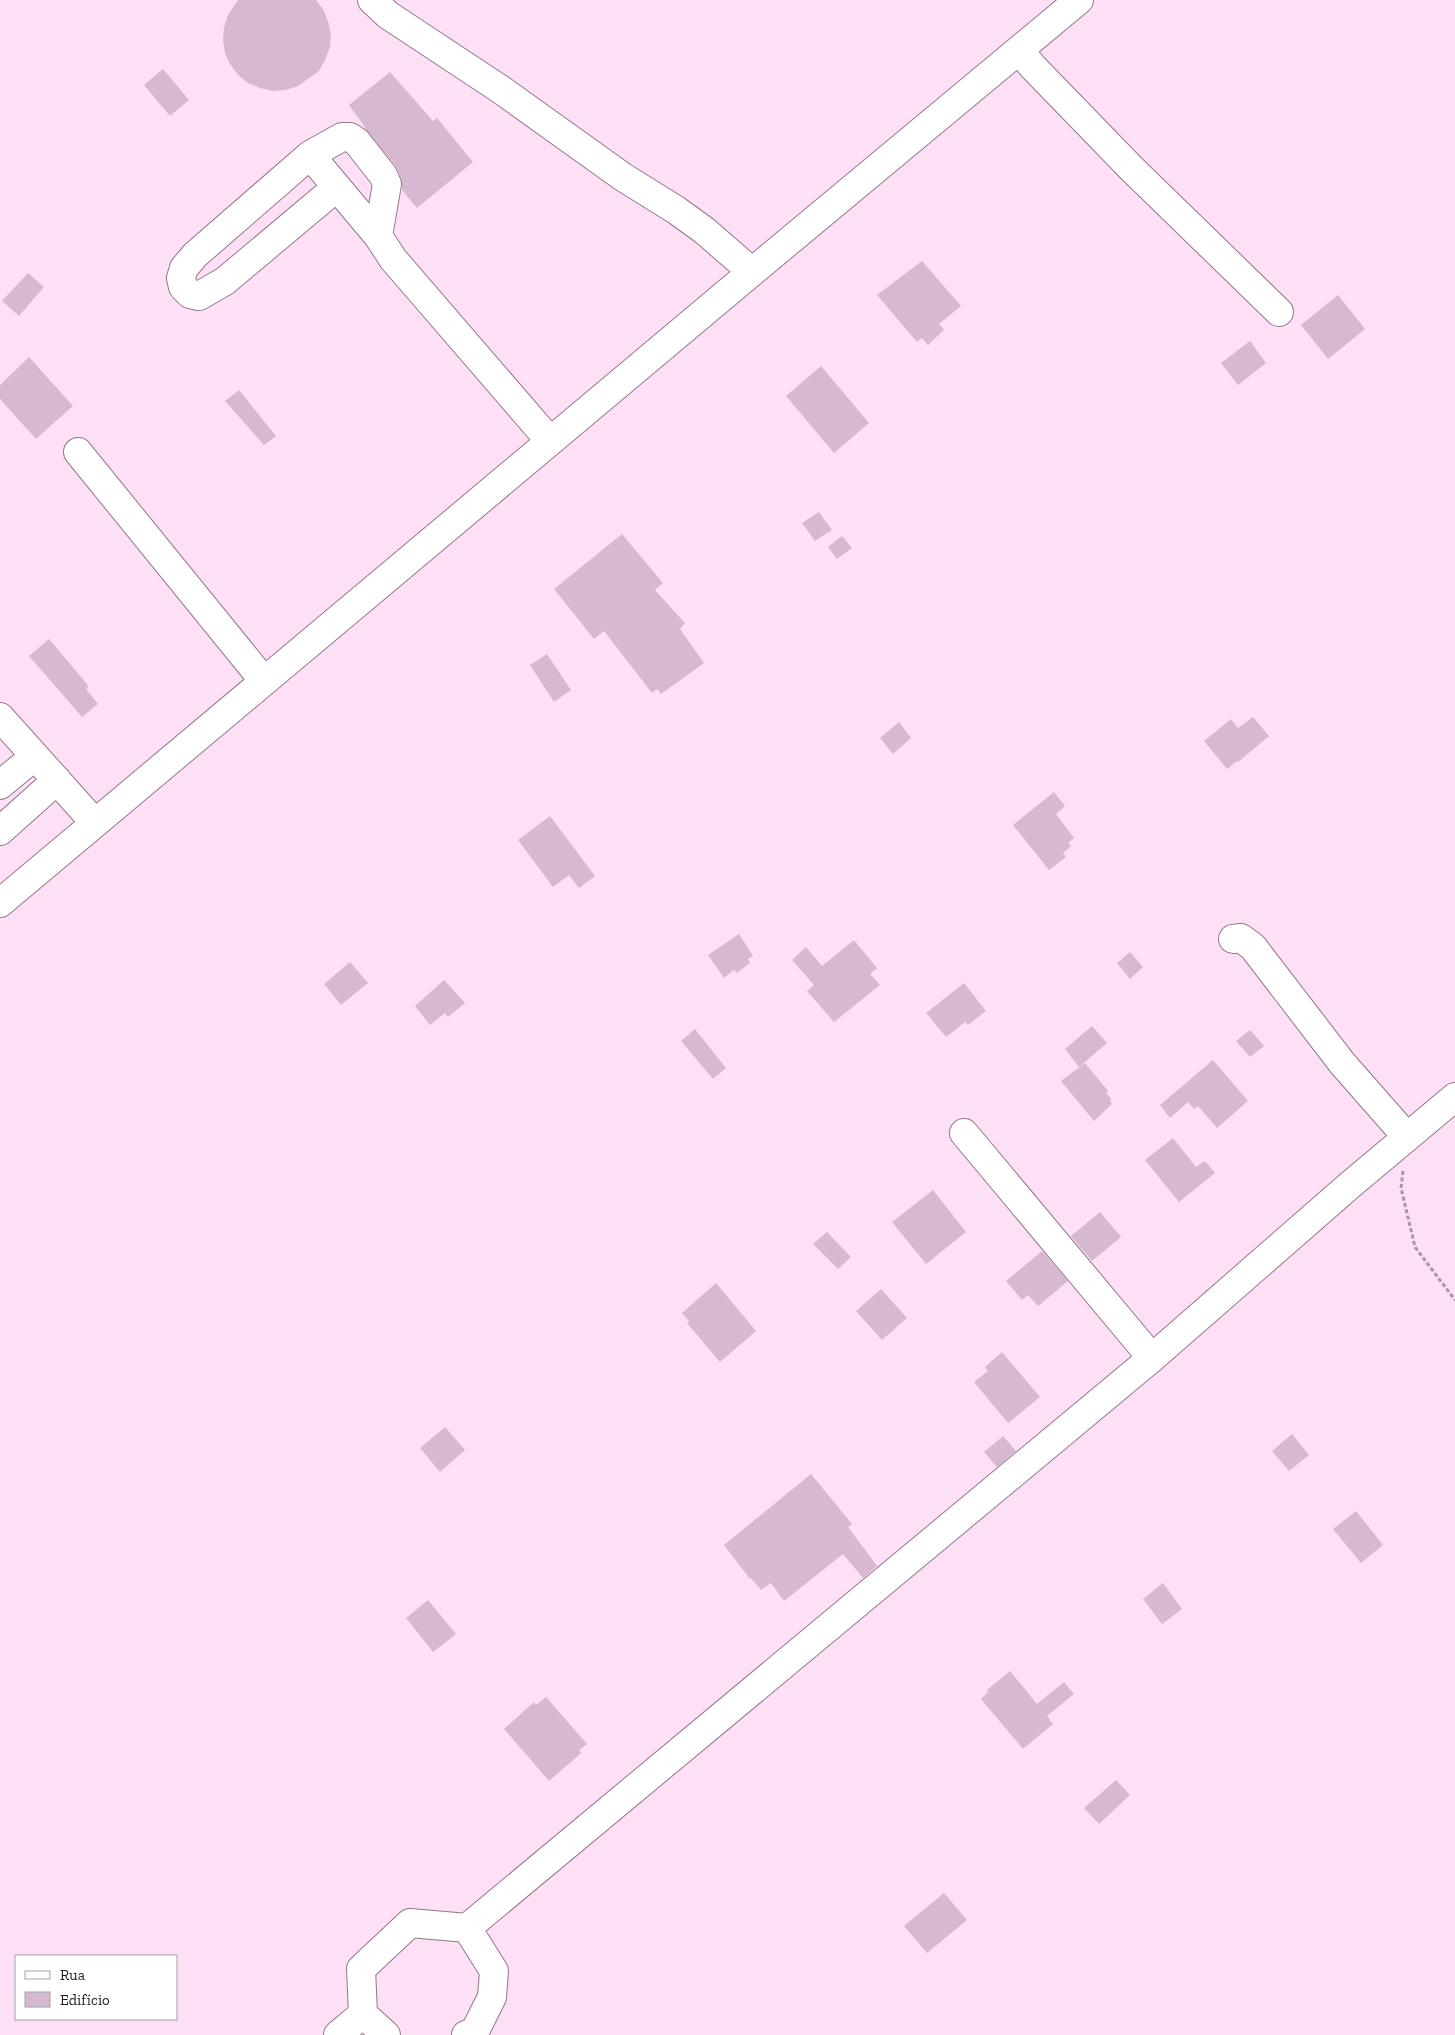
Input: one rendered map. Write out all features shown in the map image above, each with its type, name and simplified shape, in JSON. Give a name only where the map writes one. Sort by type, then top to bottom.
[{"type":"street","points":[[372,0],[388,15],[500,89],[623,177],[676,210],[705,231],[752,272]]},
{"type":"street","points":[[0,903],[1079,0]]},
{"type":"street","points":[[1019,50],[1038,73],[1132,169],[1279,312]]},
{"type":"street","points":[[337,187],[225,281],[199,296],[190,294],[183,286],[181,278],[184,268],[195,255],[310,155],[342,136],[350,137],[357,142],[383,175],[387,184],[378,236]]},
{"type":"street","points":[[310,155],[378,236],[393,259],[550,441]]},
{"type":"street","points":[[78,452],[264,682]]},
{"type":"street","points":[[0,717],[95,823]]},
{"type":"street","points":[[0,785],[35,756]]},
{"type":"street","points":[[0,831],[57,780]]},
{"type":"street","points":[[1234,939],[1242,938],[1253,947],[1342,1063],[1407,1137]]},
{"type":"street","points":[[386,2035],[363,2014],[361,1969],[410,1923],[467,1928],[1152,1358],[1455,1097]]},
{"type":"street","points":[[964,1133],[1152,1358]]},
{"type":"street","points":[[467,1928],[494,1971],[492,1997],[473,2034]]},
{"type":"street","points":[[338,2035],[363,2014]]},
{"type":"path","points":[[1407,1137],[1401,1188],[1415,1247],[1455,1300]]},
{"type":"building","points":[[238,0],[316,0],[323,9],[331,34],[330,47],[319,71],[298,86],[286,90],[273,91],[248,83],[238,75],[225,53],[223,40],[224,27],[228,15]]},
{"type":"building","points":[[163,69],[189,100],[170,116],[144,85]]},
{"type":"building","points":[[390,72],[433,121],[437,118],[473,162],[417,208],[402,190],[401,178],[395,165],[364,128],[349,105]]},
{"type":"building","points":[[922,261],[961,306],[939,324],[944,330],[928,345],[922,338],[917,342],[877,295]]},
{"type":"building","points":[[28,273],[44,287],[19,316],[2,301]]},
{"type":"building","points":[[1338,295],[1365,329],[1328,359],[1301,325]]},
{"type":"building","points":[[1250,341],[1266,363],[1238,385],[1221,363]]},
{"type":"building","points":[[29,357],[73,406],[36,439],[0,399],[0,385]]},
{"type":"building","points":[[821,366],[869,423],[834,453],[786,396]]},
{"type":"building","points":[[239,390],[276,436],[264,445],[225,401]]},
{"type":"building","points":[[819,512],[832,530],[815,541],[802,523]]},
{"type":"building","points":[[622,534],[663,583],[655,590],[685,623],[680,629],[704,663],[661,694],[657,689],[652,693],[604,631],[594,639],[554,589]]},
{"type":"building","points":[[842,536],[852,548],[837,559],[828,547]]},
{"type":"building","points":[[49,639],[87,684],[88,688],[86,689],[98,704],[82,717],[29,656]]},
{"type":"building","points":[[547,654],[571,690],[554,702],[530,665]]},
{"type":"building","points":[[1253,717],[1269,736],[1227,769],[1204,741],[1231,719],[1238,728]]},
{"type":"building","points":[[899,722],[911,738],[893,754],[880,738]]},
{"type":"building","points":[[1054,792],[1065,806],[1056,814],[1074,838],[1068,843],[1071,846],[1063,853],[1066,857],[1049,870],[1013,825]]},
{"type":"building","points":[[550,816],[595,876],[579,888],[569,875],[553,887],[518,840]]},
{"type":"building","points":[[739,934],[753,956],[748,959],[750,963],[737,973],[734,970],[724,978],[708,955]]},
{"type":"building","points":[[854,940],[877,968],[870,974],[880,985],[834,1022],[807,991],[814,985],[792,960],[806,947],[822,966]]},
{"type":"building","points":[[1130,952],[1143,967],[1130,979],[1117,963]]},
{"type":"building","points":[[350,962],[368,983],[341,1005],[324,984]]},
{"type":"building","points":[[444,980],[465,1003],[448,1017],[445,1013],[430,1025],[415,1006]]},
{"type":"building","points":[[964,983],[986,1011],[968,1025],[965,1022],[946,1037],[926,1013]]},
{"type":"building","points":[[1092,1026],[1107,1043],[1079,1067],[1065,1049]]},
{"type":"building","points":[[695,1029],[726,1068],[713,1079],[681,1041]]},
{"type":"building","points":[[1250,1030],[1264,1046],[1250,1057],[1236,1041]]},
{"type":"building","points":[[1213,1060],[1248,1101],[1217,1128],[1198,1106],[1194,1109],[1188,1102],[1170,1118],[1160,1105]]},
{"type":"building","points":[[1085,1063],[1108,1091],[1106,1092],[1112,1104],[1094,1121],[1061,1081]]},
{"type":"building","points":[[1173,1138],[1196,1167],[1205,1161],[1215,1173],[1179,1202],[1145,1160]]},
{"type":"building","points":[[933,1190],[966,1232],[926,1264],[892,1222]]},
{"type":"building","points":[[1100,1212],[1121,1237],[1092,1261],[1071,1236]]},
{"type":"building","points":[[827,1232],[851,1257],[838,1269],[813,1244]]},
{"type":"building","points":[[1042,1251],[1068,1281],[1038,1306],[1028,1295],[1022,1300],[1006,1281]]},
{"type":"building","points":[[716,1283],[756,1331],[720,1362],[687,1323],[689,1321],[682,1313]]},
{"type":"building","points":[[881,1289],[907,1318],[882,1340],[856,1311]]},
{"type":"building","points":[[1002,1352],[1040,1397],[1008,1423],[974,1382],[988,1371],[985,1367]]},
{"type":"building","points":[[445,1427],[465,1450],[440,1472],[420,1448]]},
{"type":"building","points":[[1292,1434],[1309,1455],[1289,1471],[1272,1451]]},
{"type":"building","points":[[1003,1436],[1016,1451],[997,1467],[984,1452]]},
{"type":"building","points":[[811,1474],[852,1524],[848,1527],[877,1566],[863,1578],[843,1554],[784,1601],[771,1583],[761,1590],[750,1579],[724,1545]]},
{"type":"building","points":[[1356,1511],[1383,1545],[1361,1563],[1333,1529]]},
{"type":"building","points":[[1163,1583],[1182,1609],[1162,1624],[1143,1599]]},
{"type":"building","points":[[428,1600],[456,1634],[433,1652],[406,1618]]},
{"type":"building","points":[[1010,1671],[1037,1704],[1064,1682],[1074,1694],[1047,1716],[1053,1724],[1023,1749],[981,1699],[988,1692],[987,1690]]},
{"type":"building","points":[[546,1697],[587,1744],[579,1750],[581,1753],[549,1781],[504,1729],[534,1702],[536,1705]]},
{"type":"building","points":[[1116,1780],[1130,1795],[1099,1824],[1084,1808]]},
{"type":"building","points":[[944,1893],[967,1920],[927,1953],[904,1926]]}]
